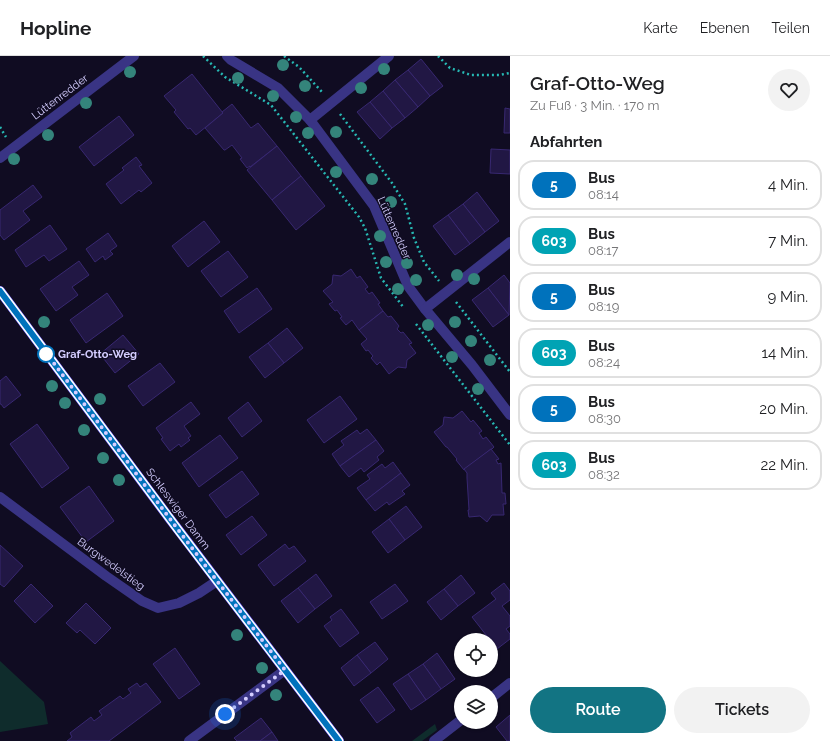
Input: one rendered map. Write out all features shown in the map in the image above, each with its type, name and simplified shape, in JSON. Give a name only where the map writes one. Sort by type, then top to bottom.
[{"type":"main road","name":"Schleswiger Damm","points":[[0,291],[338,741]]},
{"type":"street","name":"Lüttenredder","points":[[0,158],[134,56]]},
{"type":"street","name":"Lüttenredder","points":[[228,56],[231,60],[278,88],[310,120],[374,206],[408,286],[425,309],[472,365],[510,415]]},
{"type":"street","points":[[310,120],[389,56]]},
{"type":"street","points":[[425,309],[510,242]]},
{"type":"street","name":"Burgwedelstieg","points":[[0,497],[142,602],[158,608],[179,603],[199,593],[217,581]]},
{"type":"street","points":[[189,741],[285,670]]},
{"type":"street","points":[[498,692],[510,683]]},
{"type":"street","points":[[434,741],[454,725]]},
{"type":"path","points":[[203,56],[225,77],[271,105],[359,217],[365,228],[381,278],[405,309]]},
{"type":"path","points":[[284,56],[299,67],[331,103],[392,183],[406,204],[414,238],[424,262],[510,372]]},
{"type":"path","points":[[438,56],[450,68],[471,74],[499,75],[510,73]]},
{"type":"path","points":[[414,322],[510,445]]},
{"type":"green space","points":[[0,661],[44,702],[48,724],[0,732]]},
{"type":"green space","points":[[435,724],[437,730],[422,741],[412,741]]},
{"type":"building","points":[[421,59],[443,86],[430,96],[408,70]]},
{"type":"building","points":[[408,70],[430,96],[418,107],[395,80]]},
{"type":"building","points":[[192,74],[223,113],[196,135],[190,128],[188,129],[174,112],[176,110],[164,96]]},
{"type":"building","points":[[395,80],[418,107],[405,118],[383,91]]},
{"type":"building","points":[[383,91],[405,118],[392,128],[370,102]]},
{"type":"building","points":[[370,102],[392,128],[380,139],[357,112]]},
{"type":"building","points":[[232,104],[251,128],[258,123],[277,146],[247,168],[240,159],[242,158],[232,145],[224,150],[205,128]]},
{"type":"building","points":[[505,108],[510,109],[510,133],[504,133]]},
{"type":"building","points":[[119,116],[134,135],[94,166],[79,147]]},
{"type":"building","points":[[277,146],[301,176],[272,200],[247,170]]},
{"type":"building","points":[[491,149],[510,150],[510,174],[490,173]]},
{"type":"building","points":[[136,157],[142,165],[139,166],[152,183],[141,192],[139,190],[121,204],[106,184],[124,170],[122,168]]},
{"type":"building","points":[[301,176],[325,206],[296,230],[272,200]]},
{"type":"building","points":[[33,185],[42,197],[23,211],[30,220],[4,240],[0,235],[0,210]]},
{"type":"building","points":[[477,192],[499,221],[485,232],[463,204]]},
{"type":"building","points":[[463,204],[485,232],[470,244],[448,215]]},
{"type":"building","points":[[448,215],[470,244],[455,255],[433,226]]},
{"type":"building","points":[[204,221],[220,242],[188,267],[172,246]]},
{"type":"building","points":[[50,225],[67,249],[49,261],[44,255],[26,267],[15,250]]},
{"type":"building","points":[[108,233],[117,246],[110,251],[113,254],[105,260],[103,256],[95,262],[86,249]]},
{"type":"building","points":[[228,251],[248,277],[221,297],[201,271]]},
{"type":"building","points":[[79,261],[89,275],[72,287],[78,295],[56,311],[40,289]]},
{"type":"building","points":[[351,269],[357,278],[360,276],[368,287],[365,289],[369,294],[372,292],[380,303],[378,304],[383,311],[359,330],[352,320],[346,325],[340,318],[342,317],[337,310],[335,311],[329,304],[333,302],[323,291],[332,284],[333,275],[341,276]]},
{"type":"building","points":[[504,275],[510,283],[509,315],[488,288]]},
{"type":"building","points":[[257,288],[272,309],[239,333],[224,311]]},
{"type":"building","points":[[488,288],[509,315],[493,327],[472,300]]},
{"type":"building","points":[[107,293],[123,316],[86,343],[70,320]]},
{"type":"building","points":[[383,311],[388,317],[391,316],[399,326],[397,329],[401,333],[403,332],[412,343],[409,344],[416,353],[407,360],[406,368],[398,367],[389,374],[380,362],[377,365],[371,358],[373,356],[368,350],[366,351],[361,344],[367,339],[359,330]]},
{"type":"building","points":[[287,328],[303,348],[284,363],[268,343]]},
{"type":"building","points":[[123,335],[139,354],[115,373],[100,354]]},
{"type":"building","points":[[268,343],[284,363],[265,378],[249,357]]},
{"type":"building","points":[[160,363],[175,382],[143,406],[128,386]]},
{"type":"building","points":[[6,376],[21,395],[4,408],[0,404],[0,381]]},
{"type":"building","points":[[340,396],[357,419],[324,443],[307,420]]},
{"type":"building","points":[[191,402],[200,414],[184,426],[191,436],[188,438],[190,440],[181,447],[179,444],[170,451],[161,439],[163,438],[156,428]]},
{"type":"building","points":[[248,402],[262,421],[242,437],[228,418]]},
{"type":"building","points":[[462,411],[471,422],[473,420],[482,431],[479,433],[483,439],[486,437],[494,447],[464,470],[456,460],[457,459],[434,432],[443,425],[444,417],[453,418]]},
{"type":"building","points":[[37,424],[69,468],[42,488],[10,444]]},
{"type":"building","points":[[367,429],[376,440],[340,466],[332,454],[344,445],[341,441],[357,430],[360,434]]},
{"type":"building","points":[[220,435],[238,458],[199,487],[182,463]]},
{"type":"building","points":[[376,440],[384,451],[377,457],[379,460],[364,472],[361,468],[349,477],[340,466]]},
{"type":"building","points":[[491,449],[499,459],[496,460],[498,464],[501,463],[502,493],[505,493],[506,504],[503,504],[504,515],[492,515],[487,522],[480,516],[469,517],[467,473],[464,469]]},
{"type":"building","points":[[393,462],[401,473],[366,500],[357,488],[370,479],[367,475],[382,464],[385,468]]},
{"type":"building","points":[[242,471],[259,494],[226,518],[209,495]]},
{"type":"building","points":[[401,473],[410,485],[402,491],[405,494],[389,505],[387,502],[375,511],[366,500]]},
{"type":"building","points":[[89,486],[114,521],[86,542],[60,507]]},
{"type":"building","points":[[406,506],[422,527],[405,540],[389,519]]},
{"type":"building","points":[[252,516],[267,535],[241,555],[226,535]]},
{"type":"building","points":[[389,519],[405,540],[388,553],[372,532]]},
{"type":"building","points":[[285,544],[289,549],[294,546],[306,561],[274,586],[258,565]]},
{"type":"building","points":[[0,545],[23,566],[4,587],[0,584]]},
{"type":"building","points":[[316,574],[332,596],[315,609],[298,588]]},
{"type":"building","points":[[461,575],[475,593],[458,606],[444,589]]},
{"type":"building","points":[[504,583],[510,591],[510,600],[502,606],[510,616],[510,626],[506,629],[510,634],[510,639],[498,648],[498,633],[485,633],[472,617],[496,599],[491,593]]},
{"type":"building","points":[[31,584],[53,606],[35,623],[14,601]]},
{"type":"building","points":[[395,584],[408,601],[382,619],[370,602]]},
{"type":"building","points":[[298,588],[315,609],[298,623],[281,601]]},
{"type":"building","points":[[444,589],[458,606],[441,620],[427,602]]},
{"type":"building","points":[[86,603],[111,628],[95,644],[80,630],[77,633],[66,623]]},
{"type":"building","points":[[341,609],[359,633],[340,647],[324,626],[332,620],[330,617]]},
{"type":"building","points":[[375,642],[388,659],[371,673],[357,655]]},
{"type":"building","points":[[175,648],[200,684],[179,699],[153,664]]},
{"type":"building","points":[[437,653],[455,679],[441,689],[423,664]]},
{"type":"building","points":[[357,655],[371,673],[354,686],[341,668]]},
{"type":"building","points":[[423,664],[441,689],[426,700],[408,674]]},
{"type":"building","points":[[408,674],[426,700],[411,710],[393,684]]},
{"type":"building","points":[[137,683],[140,687],[146,683],[161,702],[109,741],[67,741],[72,737],[70,733],[91,717],[94,721],[102,715],[99,711],[120,696],[123,699],[131,693],[128,689]]},
{"type":"building","points":[[378,687],[395,710],[377,723],[360,700]]},
{"type":"building","points":[[510,715],[510,741],[507,741],[498,729],[498,725]]},
{"type":"building","points":[[261,718],[272,732],[260,741],[237,741],[234,738]]},
{"type":"building","points":[[272,732],[278,741],[260,741]]},
{"type":"bus line","name":"5","points":[[0,291],[179,531],[339,741]]},
{"type":"place","name":"Graf-Otto-Weg","points":[[46,354]]},
{"type":"route","points":[[46,354],[44,350],[285,670],[225,714]]}]
